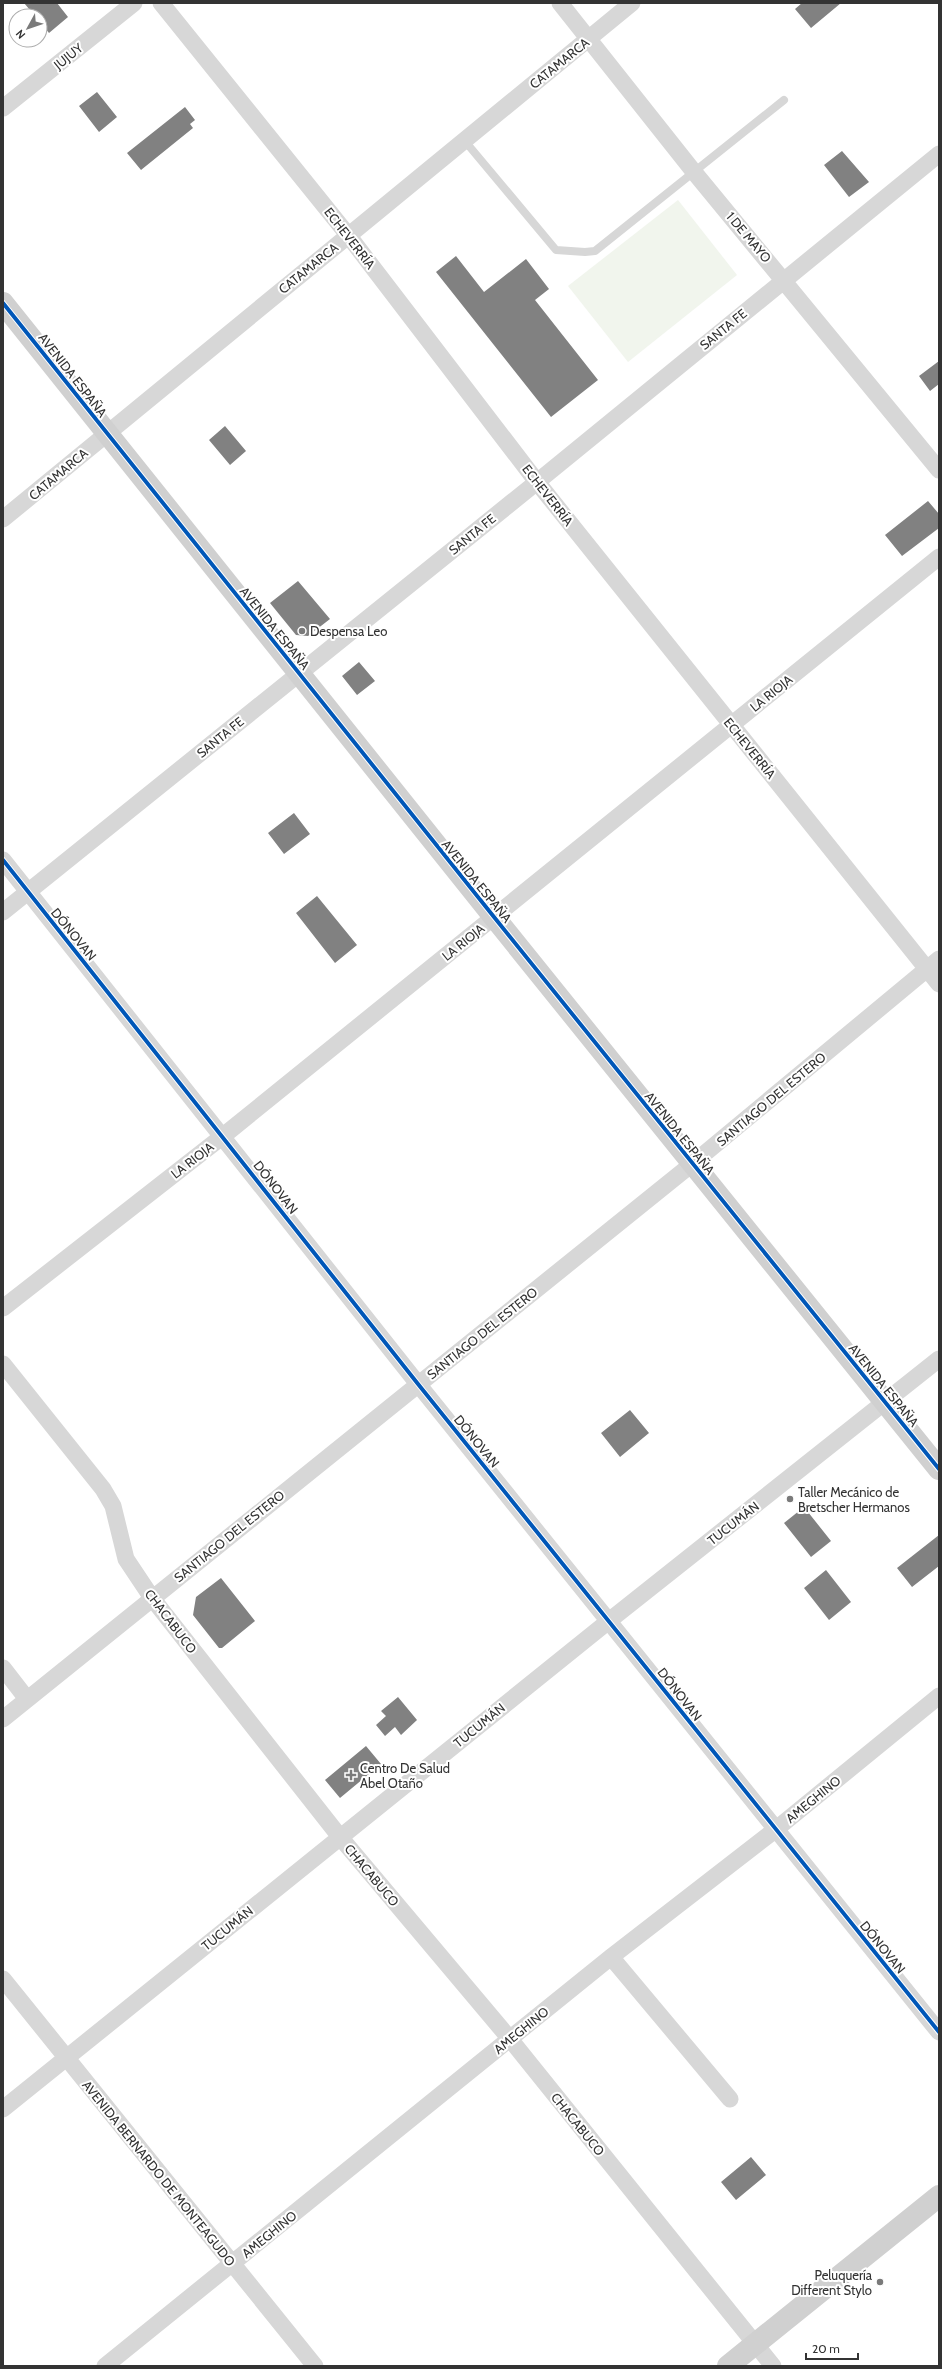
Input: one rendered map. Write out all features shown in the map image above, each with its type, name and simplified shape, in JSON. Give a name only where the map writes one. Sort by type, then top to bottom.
[{"type":"street","name":"JUJUY","points":[[3,108],[134,3]]},
{"type":"street","name":"ECHEVERRÍA","points":[[161,3],[348,235],[537,482],[732,725],[933,964],[939,984]]},
{"type":"street","name":"1 DE MAYO","points":[[560,3],[694,172],[784,279],[939,470]]},
{"type":"street","name":"CATAMARCA","points":[[3,519],[632,3]]},
{"type":"street","name":"SANTA FE","points":[[3,912],[537,482],[939,154]]},
{"type":"street","name":"AVENIDA ESPAÑA","points":[[4,305],[692,1164],[939,1469]]},
{"type":"street","name":"LA RIOJA","points":[[3,1308],[223,1136],[939,558]]},
{"type":"street","name":"DÓNOVAN","points":[[3,860],[418,1384],[610,1620],[776,1830],[939,2032]]},
{"type":"street","name":"SANTIAGO DEL ESTERO","points":[[3,1719],[692,1164],[933,964]]},
{"type":"street","name":"TUCUMÁN","points":[[3,2109],[610,1620],[939,1359]]},
{"type":"street","name":"CHACABUCO","points":[[3,1364],[103,1490],[112,1506],[126,1559],[152,1598],[340,1837],[510,2039],[773,2366]]},
{"type":"street","points":[[3,1668],[28,1699]]},
{"type":"street","name":"AMEGHINO","points":[[105,2366],[611,1957],[776,1830],[939,1696]]},
{"type":"street","points":[[611,1957],[730,2100]]},
{"type":"street","name":"AVENIDA BERNARDO DE MONTEAGUDO","points":[[3,1979],[315,2366]]},
{"type":"street","points":[[728,2366],[939,2196]]},
{"type":"lane","points":[[464,140],[556,250],[585,252],[595,251],[784,100]]},
{"type":"shaded area","points":[[678,200],[737,275],[628,362],[568,286]]},
{"type":"building","points":[[24,3],[57,3],[68,17],[49,33],[48,8],[28,8]]},
{"type":"building","points":[[802,3],[841,3],[811,28],[795,9]]},
{"type":"building","points":[[97,92],[117,117],[99,132],[79,106]]},
{"type":"building","points":[[185,107],[195,120],[190,124],[193,128],[141,170],[127,153]]},
{"type":"building","points":[[842,151],[869,182],[849,197],[824,165]]},
{"type":"building","points":[[456,256],[484,292],[526,259],[549,289],[535,300],[598,380],[551,417],[436,272]]},
{"type":"building","points":[[939,361],[939,384],[930,391],[919,376]]},
{"type":"building","points":[[225,426],[246,451],[230,465],[209,440]]},
{"type":"building","points":[[928,501],[939,514],[939,528],[902,556],[885,535]]},
{"type":"building","points":[[298,581],[330,619],[308,636],[296,635],[270,603]]},
{"type":"building","points":[[359,662],[375,681],[357,695],[342,676]]},
{"type":"building","points":[[294,813],[310,834],[284,854],[268,833]]},
{"type":"building","points":[[317,896],[357,945],[335,963],[296,913]]},
{"type":"building","points":[[630,1410],[649,1433],[620,1457],[601,1433]]},
{"type":"building","points":[[804,1507],[831,1541],[811,1557],[784,1523]]},
{"type":"building","points":[[939,1535],[939,1566],[912,1587],[897,1568]]},
{"type":"building","points":[[826,1570],[851,1602],[829,1620],[804,1588]]},
{"type":"building","points":[[221,1578],[255,1621],[222,1648],[219,1648],[193,1615],[196,1597]]},
{"type":"building","points":[[398,1697],[417,1720],[401,1735],[395,1727],[385,1736],[376,1725],[386,1716],[381,1711]]},
{"type":"building","points":[[366,1746],[381,1764],[340,1798],[325,1780]]},
{"type":"building","points":[[751,2157],[766,2175],[736,2200],[721,2182]]},
{"type":"cycle path","points":[[3,303],[494,917],[939,1469]]},
{"type":"cycle path","points":[[3,860],[418,1384],[939,2032]]},
{"type":"place","name":"Despensa Leo","points":[[302,631]]},
{"type":"place","name":"Taller Mecánico de Bretscher Hermanos","points":[[790,1499]]},
{"type":"place","name":"Centro De Salud Abel Otaño","points":[[351,1775]]},
{"type":"place","name":"Peluquería Different Stylo","points":[[880,2282]]}]
